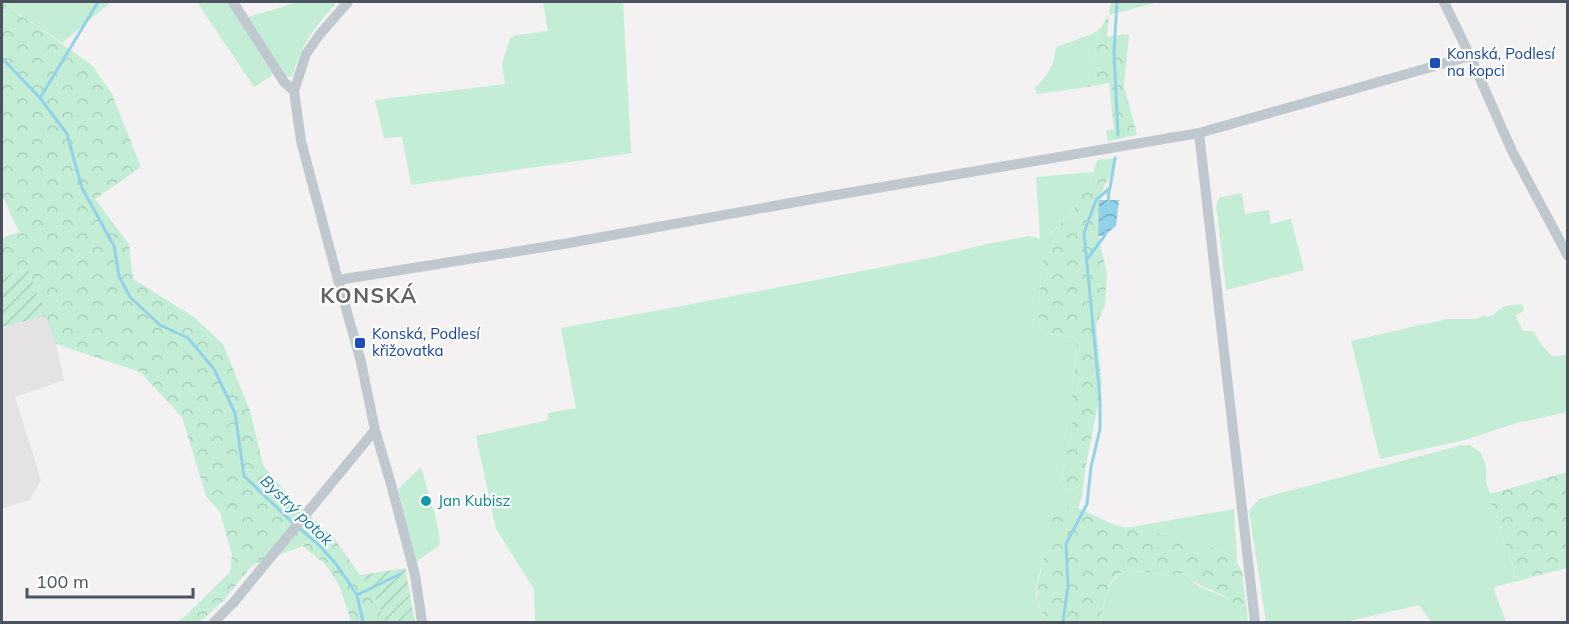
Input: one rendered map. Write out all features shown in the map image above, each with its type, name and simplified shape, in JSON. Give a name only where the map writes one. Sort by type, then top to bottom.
[{"type":"street","points":[[233,2],[284,82],[294,91]]},
{"type":"street","points":[[348,2],[306,54],[294,91],[301,141],[360,362],[375,430],[415,574],[422,622]]},
{"type":"street","points":[[1444,2],[1512,151],[1568,256]]},
{"type":"street","points":[[339,280],[569,243],[1199,133],[1470,56]]},
{"type":"street","points":[[1199,133],[1255,622]]},
{"type":"street","points":[[214,622],[234,602],[375,430]]},
{"type":"shaded area","points":[[46,316],[56,344],[64,380],[15,397],[41,480],[29,500],[2,509],[2,327]]},
{"type":"green space","points":[[2,2],[111,2],[62,43]]},
{"type":"green space","points":[[2,2],[92,65],[112,94],[141,167],[95,199],[129,244],[133,279],[194,317],[223,344],[250,411],[263,465],[296,504],[334,538],[376,598],[385,622],[349,622],[350,618],[339,585],[326,565],[303,546],[252,565],[224,600],[200,622],[176,622],[182,619],[230,572],[232,555],[220,512],[206,496],[182,417],[140,372],[56,344],[28,270],[2,275],[2,238],[19,232],[2,195]]},
{"type":"green space","points":[[197,2],[228,2],[273,75],[254,87]]},
{"type":"green space","points":[[298,2],[334,2],[335,5],[309,38],[299,56],[293,76],[287,77],[248,17]]},
{"type":"green space","points":[[543,2],[623,2],[631,152],[633,153],[411,185],[402,137],[384,138],[375,100],[505,84],[502,64],[510,38],[548,31]]},
{"type":"green space","points":[[1111,2],[1158,2],[1109,15]]},
{"type":"green space","points":[[1109,15],[1107,37],[1129,34],[1124,86],[1137,135],[1108,141],[1106,131],[1114,129],[1109,83],[1087,87],[1100,29]]},
{"type":"green space","points":[[1100,29],[1087,87],[1037,94],[1035,87],[1050,69],[1056,47]]},
{"type":"green space","points":[[1117,158],[1113,173],[1105,184],[1099,200],[1098,236],[1107,273],[1105,305],[1096,325],[1102,384],[1082,496],[1060,483],[1072,426],[1072,396],[1077,348],[1076,338],[1049,334],[1039,328],[1038,306],[1044,253],[1040,239],[1046,239],[1076,206],[1091,180],[1097,160]]},
{"type":"green space","points":[[1093,172],[1080,201],[1046,239],[1040,239],[1036,177]]},
{"type":"green space","points":[[1242,193],[1245,214],[1269,210],[1271,224],[1291,219],[1304,270],[1226,290],[1216,204],[1220,197]]},
{"type":"green space","points":[[1030,236],[1040,239],[1044,253],[1038,306],[1039,328],[1049,334],[1076,338],[1077,348],[1072,396],[1072,426],[1060,483],[1082,496],[1078,508],[1065,507],[1041,567],[1036,592],[1045,622],[535,622],[534,589],[496,529],[476,436],[548,420],[548,413],[576,408],[561,328],[934,257]]},
{"type":"green space","points":[[28,270],[46,316],[2,327],[2,275]]},
{"type":"green space","points":[[1522,304],[1524,311],[1515,315],[1523,331],[1533,331],[1552,356],[1567,354],[1567,412],[1517,423],[1465,440],[1380,459],[1351,341],[1447,319],[1487,317],[1503,307]]},
{"type":"green space","points":[[1462,445],[1470,445],[1481,453],[1486,466],[1486,482],[1494,515],[1513,566],[1514,582],[1495,587],[1494,590],[1506,622],[1431,622],[1419,605],[1345,622],[1266,622],[1249,511],[1259,499]]},
{"type":"green space","points":[[421,467],[438,526],[440,545],[416,562],[398,489]]},
{"type":"green space","points":[[1567,472],[1567,568],[1514,582],[1513,566],[1494,515],[1490,494]]},
{"type":"green space","points":[[1065,507],[1078,508],[1112,524],[1149,536],[1161,533],[1172,537],[1190,553],[1212,547],[1233,556],[1242,571],[1248,622],[1242,622],[1237,607],[1232,601],[1194,582],[1186,574],[1163,575],[1129,571],[1118,575],[1111,583],[1106,594],[1101,622],[1045,622],[1037,600],[1038,582],[1050,521]]},
{"type":"green space","points":[[1234,509],[1237,562],[1233,556],[1212,547],[1189,553],[1182,544],[1161,533],[1149,536],[1125,528]]},
{"type":"green space","points":[[405,568],[415,622],[385,622],[376,598],[360,575]]},
{"type":"green space","points":[[1127,571],[1170,575],[1184,573],[1194,583],[1224,597],[1237,606],[1242,622],[1101,622],[1110,585],[1120,574]]},
{"type":"water","points":[[1099,200],[1119,200],[1116,226],[1105,235],[1098,236]]},
{"type":"waterway","points":[[40,98],[98,2]]},
{"type":"waterway","points":[[1117,2],[1114,52],[1118,135]]},
{"type":"waterway","name":"Bystrý potok","points":[[2,58],[40,98],[67,134],[82,188],[114,246],[119,276],[130,297],[160,325],[188,338],[214,369],[235,413],[244,476],[294,524]]},
{"type":"waterway","points":[[1063,622],[1068,586],[1066,544],[1087,504],[1091,467],[1100,429],[1100,399],[1084,233],[1096,200],[1110,188],[1115,158]]},
{"type":"waterway","points":[[1108,204],[1109,190]]},
{"type":"waterway","points":[[1088,258],[1106,232]]},
{"type":"waterway","name":"Bystrý potok","points":[[299,528],[336,564],[357,595],[363,622]]},
{"type":"waterway","points":[[357,595],[400,574]]},
{"type":"place","name":"Konská, Podlesí na kopci","points":[[1435,63]]},
{"type":"place","name":"Konská, Podlesí křižovatka","points":[[360,343]]},
{"type":"place","name":"Jan Kubisz","points":[[426,501]]},
{"type":"district","name":"KONSKÁ","points":[[369,296]]}]
